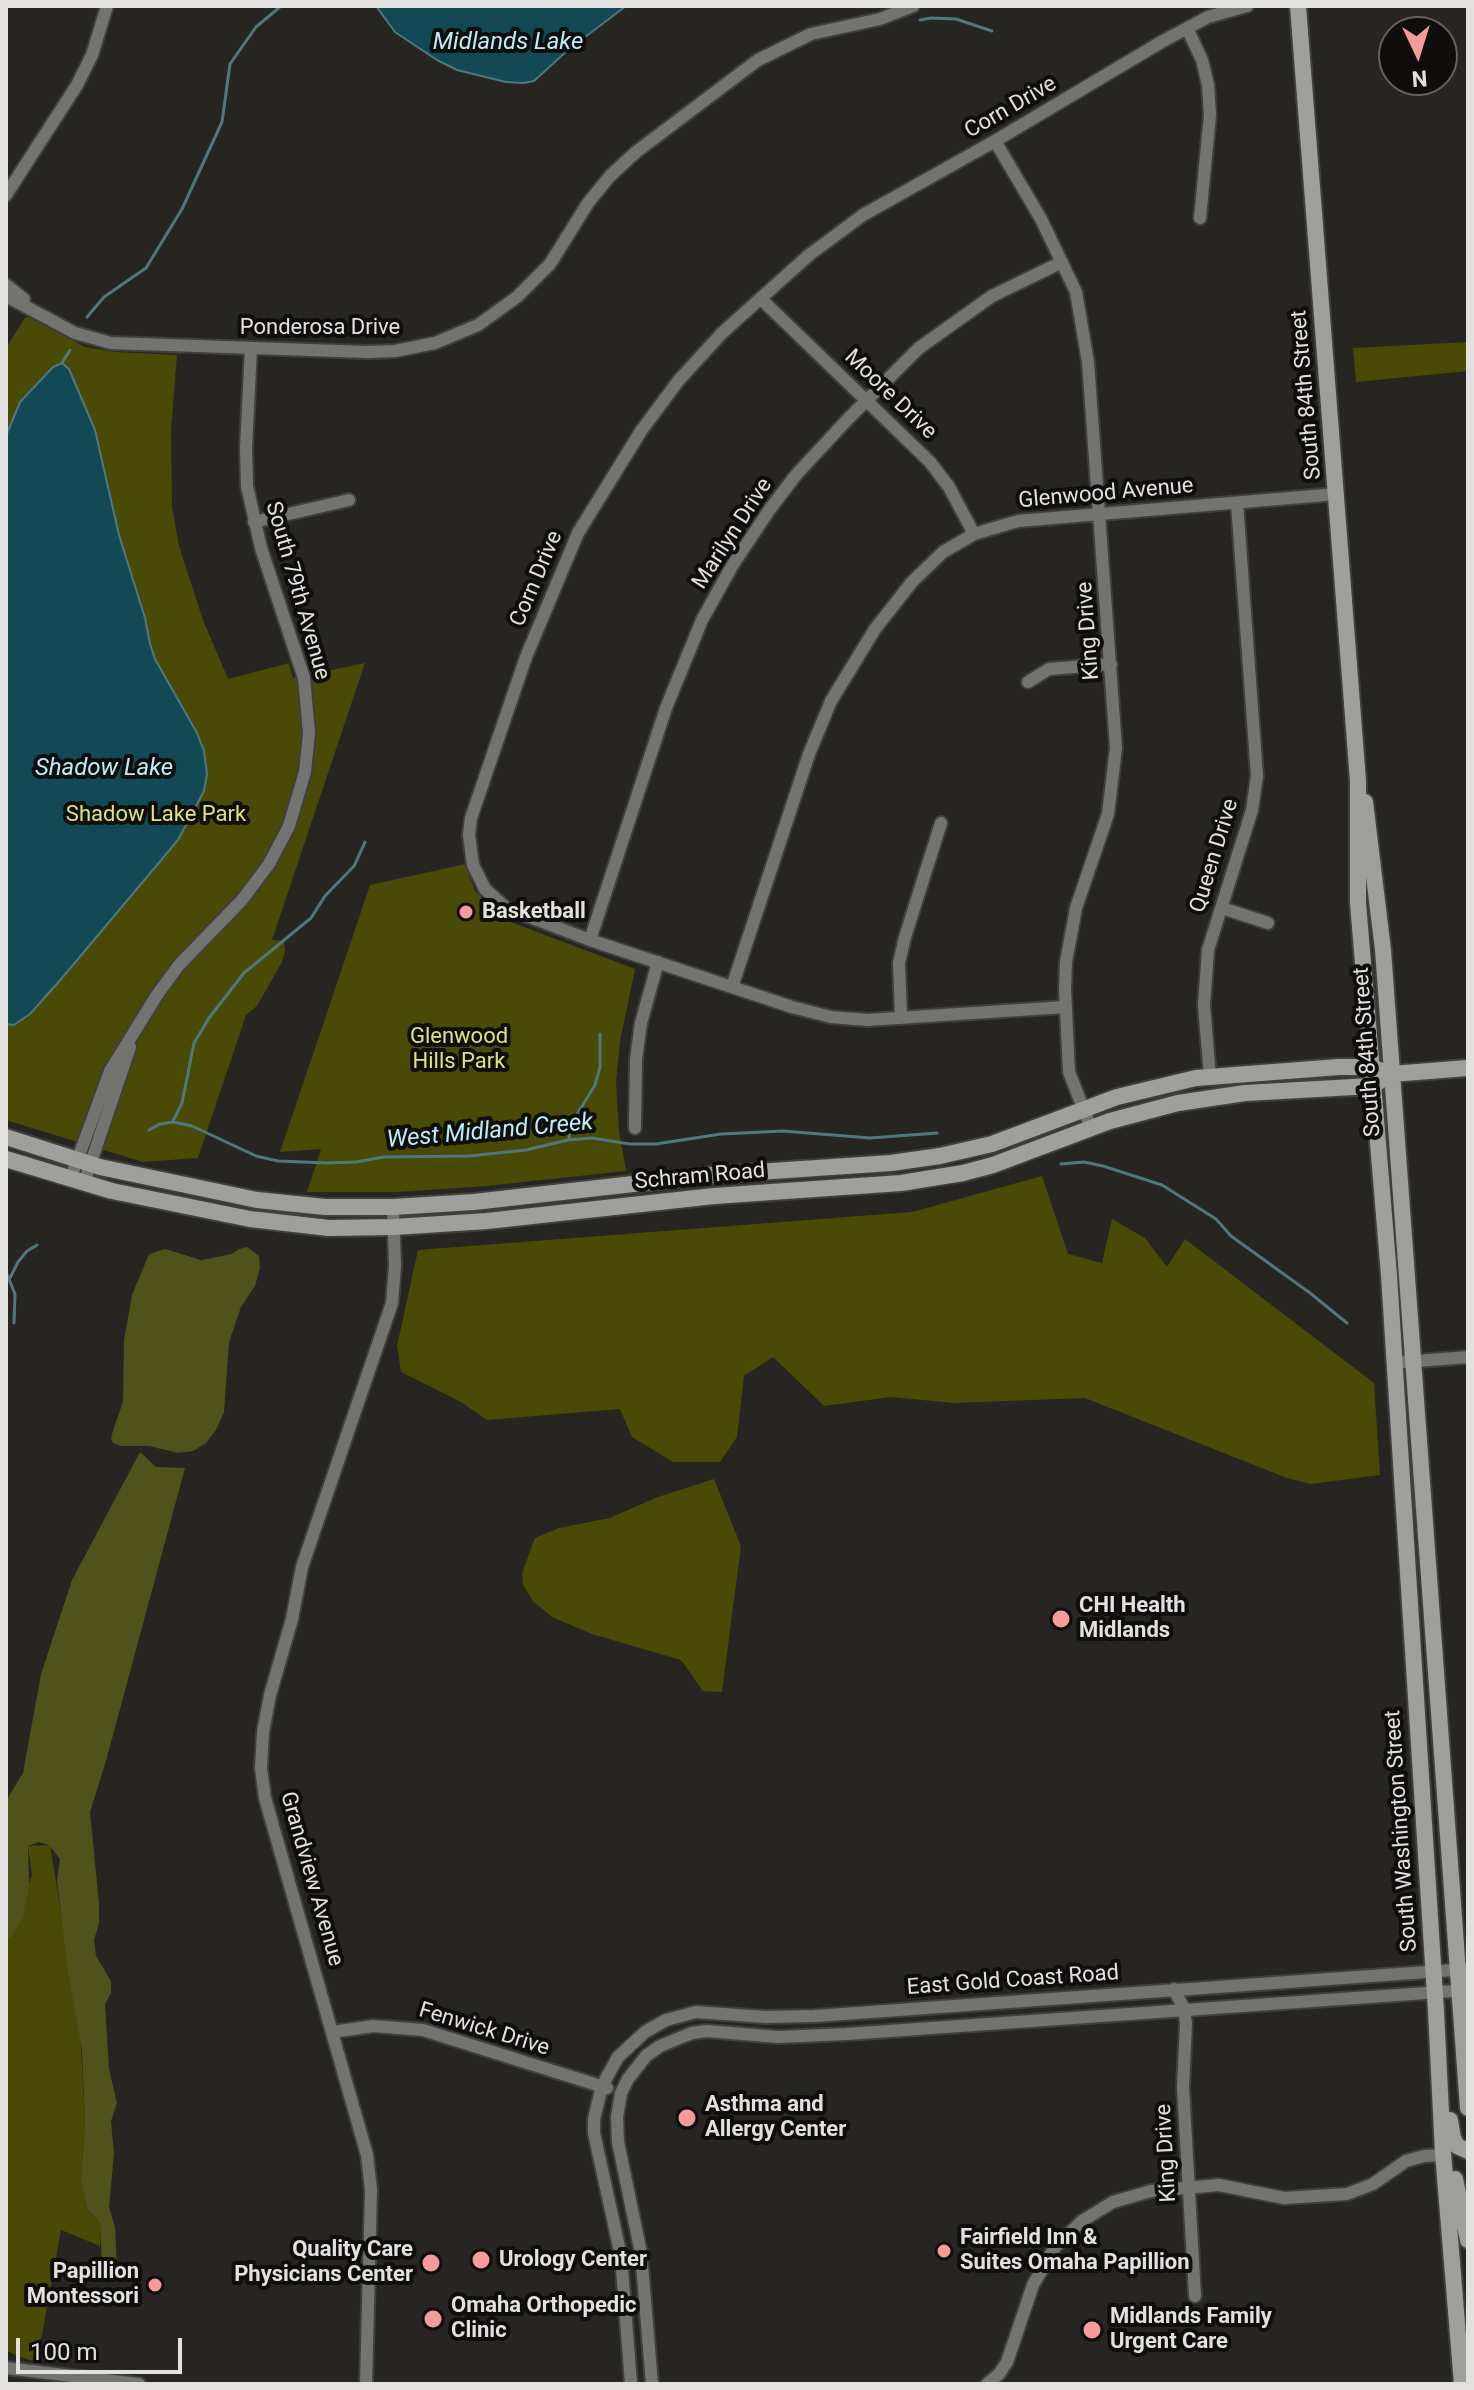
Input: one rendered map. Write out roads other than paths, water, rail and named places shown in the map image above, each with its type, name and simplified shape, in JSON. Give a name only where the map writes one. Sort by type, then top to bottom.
[{"type":"main road","name":"South 84th Street","points":[[1298,6],[1358,781],[1358,903],[1389,1275]]},
{"type":"main road","name":"South 84th Street","points":[[1358,781],[1365,801],[1380,910],[1406,1274]]},
{"type":"main road","name":"Schram Road","points":[[6,1137],[83,1162],[291,1205],[393,1207],[474,1202],[713,1175],[904,1162],[992,1144],[1145,1089],[1210,1076],[1371,1067],[1391,1074],[1468,1068]]},
{"type":"main road","name":"Schram Road","points":[[6,1159],[77,1182],[276,1223],[329,1228],[394,1227],[487,1221],[714,1196],[901,1183],[993,1165],[1150,1109],[1209,1098],[1372,1086],[1391,1074]]},
{"type":"main road","name":"South Washington Street","points":[[1406,1274],[1463,1969],[1468,2108]]},
{"type":"main road","name":"South Washington Street","points":[[1389,1275],[1443,2155],[1462,2384]]},
{"type":"main road","points":[[1438,2049],[1446,2060],[1453,2138],[1457,2146],[1468,2151]]},
{"type":"main road","points":[[1443,2155],[1450,2158],[1454,2165],[1456,2193],[1468,2240]]},
{"type":"street","points":[[8,194],[77,85],[92,55],[107,6]]},
{"type":"street","name":"Ponderosa Drive","points":[[6,296],[75,333],[99,341],[395,351],[435,343],[478,325],[517,297],[560,250],[588,203],[610,176],[636,152],[746,68],[782,46],[811,34],[880,19],[913,6]]},
{"type":"street","name":"Corn Drive","points":[[1065,1007],[901,1018],[831,1017],[732,987],[520,916],[495,900],[473,865],[469,835],[471,818],[526,657],[578,533],[641,431],[679,380],[722,333],[809,255],[863,215],[1187,28],[1208,17],[1247,6]]},
{"type":"street","points":[[1187,28],[1202,60],[1209,100],[1200,218]]},
{"type":"street","name":"King Drive","points":[[995,141],[1062,262],[1076,292],[1084,328],[1101,514],[1116,748],[1104,827],[1072,922],[1066,962],[1069,1072],[1091,1128]]},
{"type":"street","name":"Marilyn Drive","points":[[590,940],[666,708],[702,620],[732,566],[777,500],[796,475],[866,400],[919,348],[966,313],[1018,282],[1062,262]]},
{"type":"street","name":"Ponderosa Drive","points":[[6,285],[41,314]]},
{"type":"street","name":"Moore Drive","points":[[761,299],[930,462],[949,487],[974,534]]},
{"type":"street","name":"South 79th Avenue","points":[[77,1182],[136,1029],[179,965],[242,900],[269,864],[289,826],[301,788],[309,733],[304,678],[254,522],[246,468],[251,348]]},
{"type":"street","name":"Glenwood Avenue","points":[[732,987],[809,754],[836,691],[875,629],[912,582],[943,552],[974,534],[1018,521],[1337,494]]},
{"type":"street","points":[[254,522],[349,500]]},
{"type":"street","name":"Queen Drive","points":[[1210,1076],[1205,978],[1208,950],[1252,810],[1257,776],[1237,503]]},
{"type":"street","points":[[1028,682],[1049,669],[1111,664]]},
{"type":"street","points":[[901,1018],[899,963],[941,823]]},
{"type":"street","points":[[1222,908],[1268,923]]},
{"type":"street","points":[[635,1128],[636,1059],[641,1023],[658,962]]},
{"type":"street","name":"Grandview Avenue","points":[[366,2384],[371,2190],[367,2155],[265,1798],[261,1768],[263,1732],[270,1695],[292,1619],[302,1567],[392,1303],[395,1266],[393,1207]]},
{"type":"street","points":[[1394,1363],[1468,1357]]},
{"type":"street","name":"East Gold Coast Road","points":[[602,2086],[618,2057],[645,2032],[666,2020],[696,2012],[765,2017],[846,2013],[1463,1969]]},
{"type":"street","name":"King Drive","points":[[1184,2009],[1190,1988]]},
{"type":"street","name":"King Drive","points":[[1174,1989],[1184,2009],[1186,2029],[1183,2087],[1195,2296]]},
{"type":"street","name":"East Gold Coast Road","points":[[621,2093],[646,2056],[660,2046],[692,2033],[707,2031],[778,2037],[847,2034],[1464,1990]]},
{"type":"street","points":[[846,2013],[847,2034]]},
{"type":"street","name":"Fenwick Drive","points":[[333,2032],[373,2026],[423,2030],[621,2093]]},
{"type":"street","points":[[602,2086],[596,2106],[594,2133],[621,2256],[631,2384]]},
{"type":"street","points":[[621,2093],[617,2127],[641,2253],[652,2384]]},
{"type":"street","points":[[987,2384],[1007,2362],[1037,2278],[1055,2247],[1082,2221],[1113,2202],[1151,2191],[1229,2185],[1284,2198],[1347,2194],[1373,2184],[1406,2161],[1443,2155]]},
{"type":"street","points":[[6,2368],[139,2384]]},
{"type":"water","name":"Midlands Lake","points":[[376,6],[626,6],[568,50],[534,81],[524,83],[506,82],[457,70],[437,60],[395,32]]},
{"type":"water","name":"Shadow Lake","points":[[62,363],[69,369],[95,430],[119,535],[155,659],[197,733],[204,751],[207,774],[204,791],[178,840],[62,978],[30,1014],[14,1025],[6,1024],[6,436],[20,402],[53,367]]},
{"type":"waterway","points":[[87,317],[104,297],[146,268],[182,209],[222,122],[230,64],[256,27],[281,6]]},
{"type":"waterway","points":[[920,20],[956,19],[992,31]]},
{"type":"waterway","points":[[62,363],[70,350]]},
{"type":"waterway","points":[[173,1121],[182,1103],[194,1043],[209,1018],[244,973],[311,918],[325,896],[354,866],[365,842]]},
{"type":"waterway","points":[[569,1139],[570,1126],[595,1085],[600,1067],[600,1034]]},
{"type":"waterway","name":"West Midland Creek","points":[[149,1130],[173,1122],[192,1126],[256,1156],[278,1161],[327,1163],[384,1157],[469,1156],[592,1138],[630,1144],[656,1144],[721,1134],[783,1131],[870,1138],[937,1133]]},
{"type":"waterway","name":"West Midland Creek","points":[[1061,1164],[1084,1162],[1162,1185],[1216,1219],[1231,1236],[1347,1323]]},
{"type":"waterway","name":"West Midland Creek","points":[[10,1278],[18,1262],[37,1245]]},
{"type":"waterway","points":[[6,1272],[15,1294],[14,1323]]},
{"type":"place","name":"Basketball","points":[[466,912]]},
{"type":"place","name":"CHI Health Midlands","points":[[1061,1619]]},
{"type":"place","name":"Asthma and Allergy Center","points":[[687,2118]]},
{"type":"place","name":"Fairfield Inn & Suites Omaha Papillion","points":[[944,2251]]},
{"type":"place","name":"Urology Center","points":[[481,2260]]},
{"type":"place","name":"Quality Care Physicians Center","points":[[431,2263]]},
{"type":"place","name":"Papillion Montessori","points":[[155,2285]]},
{"type":"place","name":"Omaha Orthopedic Clinic","points":[[433,2319]]},
{"type":"place","name":"Midlands Family Urgent Care","points":[[1092,2330]]},
{"type":"park label","name":"Shadow Lake Park","points":[[156,815]]},
{"type":"park label","name":"Glenwood Hills Park","points":[[459,1050]]}]
